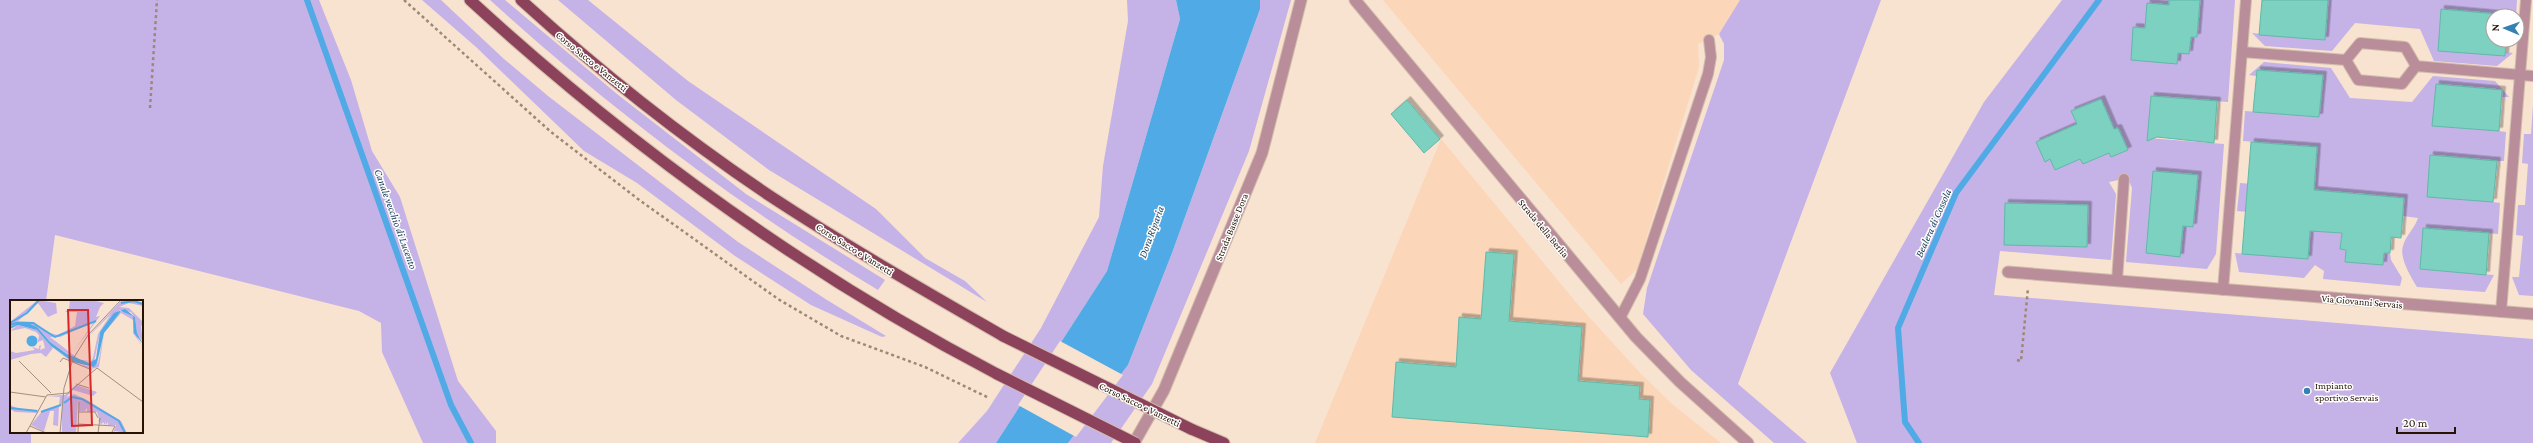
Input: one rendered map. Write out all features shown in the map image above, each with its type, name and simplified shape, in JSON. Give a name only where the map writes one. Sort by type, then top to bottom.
[{"type":"main road","points":[[470,0],[525,51],[613,123],[736,216],[864,300],[997,374],[1134,443]]},
{"type":"main road","name":"Corso Sacco e Vanzetti","points":[[521,0],[658,116],[770,196],[886,269],[1003,336],[1191,429],[1224,443]]},
{"type":"street","name":"Strada Basse Dora","points":[[1134,443],[1164,390],[1262,153],[1301,0]]},
{"type":"street","name":"Strada della Berlia","points":[[1355,0],[1620,318],[1680,382],[1748,443]]},
{"type":"street","name":"Via Giovanni Servais","points":[[2008,272],[2533,314]]},
{"type":"lane","points":[[2223,290],[2246,0]]},
{"type":"lane","points":[[2501,312],[2526,0]]},
{"type":"lane","points":[[1620,318],[1640,280],[1708,74],[1711,57],[1709,40]]},
{"type":"lane","points":[[2346,60],[2360,43],[2405,47],[2416,66]]},
{"type":"lane","points":[[2242,52],[2346,60]]},
{"type":"lane","points":[[2346,60],[2358,80],[2395,84],[2402,84],[2416,66]]},
{"type":"lane","points":[[2416,66],[2533,76]]},
{"type":"lane","points":[[2117,281],[2124,179]]},
{"type":"path","points":[[150,108],[157,0]]},
{"type":"path","points":[[404,0],[551,132],[638,199],[778,300],[841,336],[925,367],[987,397]]},
{"type":"path","points":[[2017,360],[2021,361],[2029,274]]},
{"type":"shaded area","points":[[0,0],[319,0],[351,80],[372,151],[400,197],[458,381],[496,431],[496,443],[423,443],[382,352],[381,323],[359,311],[55,235],[46,300],[10,300],[10,433],[31,433],[31,443],[0,443]]},
{"type":"shaded area","points":[[422,0],[441,0],[504,59],[548,96],[738,242],[827,300],[886,336],[882,337],[811,305],[735,256],[637,183],[584,151],[476,47]]},
{"type":"shaded area","points":[[490,0],[505,0],[617,94],[746,194],[885,280],[878,290],[776,225],[677,155],[582,80]]},
{"type":"shaded area","points":[[558,0],[588,0],[688,81],[876,209],[925,258],[965,281],[987,302],[769,170],[676,100]]},
{"type":"shaded area","points":[[1127,0],[1176,0],[1180,19],[1107,271],[996,443],[958,443],[987,411],[1041,328],[1099,217],[1103,166],[1128,21]]},
{"type":"shaded area","points":[[1260,0],[1291,0],[1249,151],[1152,384],[1111,443],[1068,443],[1128,365],[1172,253],[1260,9]]},
{"type":"shaded area","points":[[1383,0],[1740,0],[1719,34],[1698,44],[1699,67],[1637,269],[1621,284]]},
{"type":"shaded area","points":[[1740,0],[1881,0],[1738,384],[1807,443],[1774,443],[1691,370],[1643,314],[1647,288],[1724,60],[1724,44],[1719,34]]},
{"type":"shaded area","points":[[2062,0],[2235,0],[2228,102],[2151,96],[2148,138],[2224,144],[2216,254],[2207,269],[2126,262],[2132,188],[2128,178],[2109,182],[2116,194],[2111,260],[2000,251],[1994,295],[2533,339],[2533,443],[1857,443],[1830,373],[1984,102]]},
{"type":"shaded area","points":[[2328,0],[2517,0],[2516,8],[2485,8],[2485,48],[2501,48],[2505,52],[2513,53],[2497,66],[2434,61],[2420,29],[2355,23],[2332,51],[2265,46],[2252,33],[2325,40]]},
{"type":"shaded area","points":[[2264,62],[2331,68],[2350,98],[2412,102],[2433,76],[2495,81],[2509,97],[2501,97],[2499,131],[2506,132],[2504,161],[2497,161],[2493,202],[2500,203],[2498,234],[2424,228],[2420,269],[2494,275],[2485,292],[2417,287],[2406,267],[2402,251],[2404,242],[2418,218],[2403,216],[2404,198],[2372,196],[2365,209],[2366,194],[2335,192],[2333,218],[2335,218],[2334,233],[2342,233],[2340,249],[2346,250],[2345,262],[2383,265],[2384,253],[2390,253],[2391,260],[2402,278],[2400,286],[2323,279],[2324,271],[2315,265],[2304,278],[2239,272],[2235,253],[2308,259],[2311,217],[2237,211],[2240,183],[2314,189],[2317,147],[2243,141],[2245,111],[2319,117],[2323,75],[2257,70],[2256,76],[2249,75]]},
{"type":"shaded area","points":[[2533,105],[2533,296],[2519,295],[2512,277],[2519,277],[2523,236],[2516,235],[2518,205],[2525,205],[2528,164],[2522,163],[2524,134],[2531,134]]},
{"type":"shaded area","points":[[1441,139],[1579,306],[1640,373],[1672,404],[1721,443],[1315,443]]},
{"type":"water","name":"Dora Riparia","points":[[1176,0],[1260,0],[1260,9],[1172,253],[1128,365],[1068,443],[996,443],[1107,271],[1180,19]]},
{"type":"pier","points":[[1060,341],[1123,375],[1076,437],[1018,405]]},
{"type":"building","points":[[2169,0],[2200,0],[2197,37],[2191,37],[2189,54],[2178,53],[2177,64],[2131,60],[2133,27],[2145,28],[2147,3],[2169,5]]},
{"type":"building","points":[[2262,0],[2328,0],[2325,40],[2259,35]]},
{"type":"building","points":[[2441,9],[2485,13],[2485,48],[2506,48],[2505,56],[2438,51]]},
{"type":"building","points":[[2257,70],[2323,75],[2319,117],[2253,112]]},
{"type":"building","points":[[2436,84],[2502,90],[2499,131],[2432,126]]},
{"type":"building","points":[[2151,96],[2217,101],[2214,143],[2157,137],[2147,141]]},
{"type":"building","points":[[2101,99],[2114,129],[2118,128],[2128,150],[2111,157],[2109,153],[2083,164],[2080,159],[2055,170],[2050,159],[2045,162],[2036,142],[2077,124],[2071,111]]},
{"type":"building","points":[[1407,100],[1440,139],[1424,153],[1391,114]]},
{"type":"building","points":[[2251,142],[2317,147],[2314,190],[2404,198],[2401,238],[2391,237],[2390,253],[2384,253],[2383,265],[2345,262],[2346,250],[2340,249],[2342,233],[2310,231],[2308,259],[2242,254]]},
{"type":"building","points":[[2430,155],[2497,161],[2493,202],[2427,197]]},
{"type":"building","points":[[2153,171],[2198,175],[2193,227],[2183,226],[2180,257],[2146,253]]},
{"type":"building","points":[[2005,203],[2088,205],[2087,247],[2004,245]]},
{"type":"building","points":[[2423,228],[2489,233],[2486,275],[2420,269]]},
{"type":"building","points":[[1486,252],[1514,254],[1509,321],[1582,327],[1578,381],[1640,386],[1639,399],[1650,400],[1648,437],[1392,417],[1396,362],[1456,367],[1459,317],[1481,319]]},
{"type":"waterway","name":"Canale vecchio di Lucento","points":[[307,0],[451,405],[471,443]]},
{"type":"waterway","name":"Bealera di Cossola","points":[[1919,443],[1905,422],[1898,328],[1956,193],[2099,0]]},
{"type":"place","name":"Impianto sportivo Servais","points":[[2307,391]]}]
